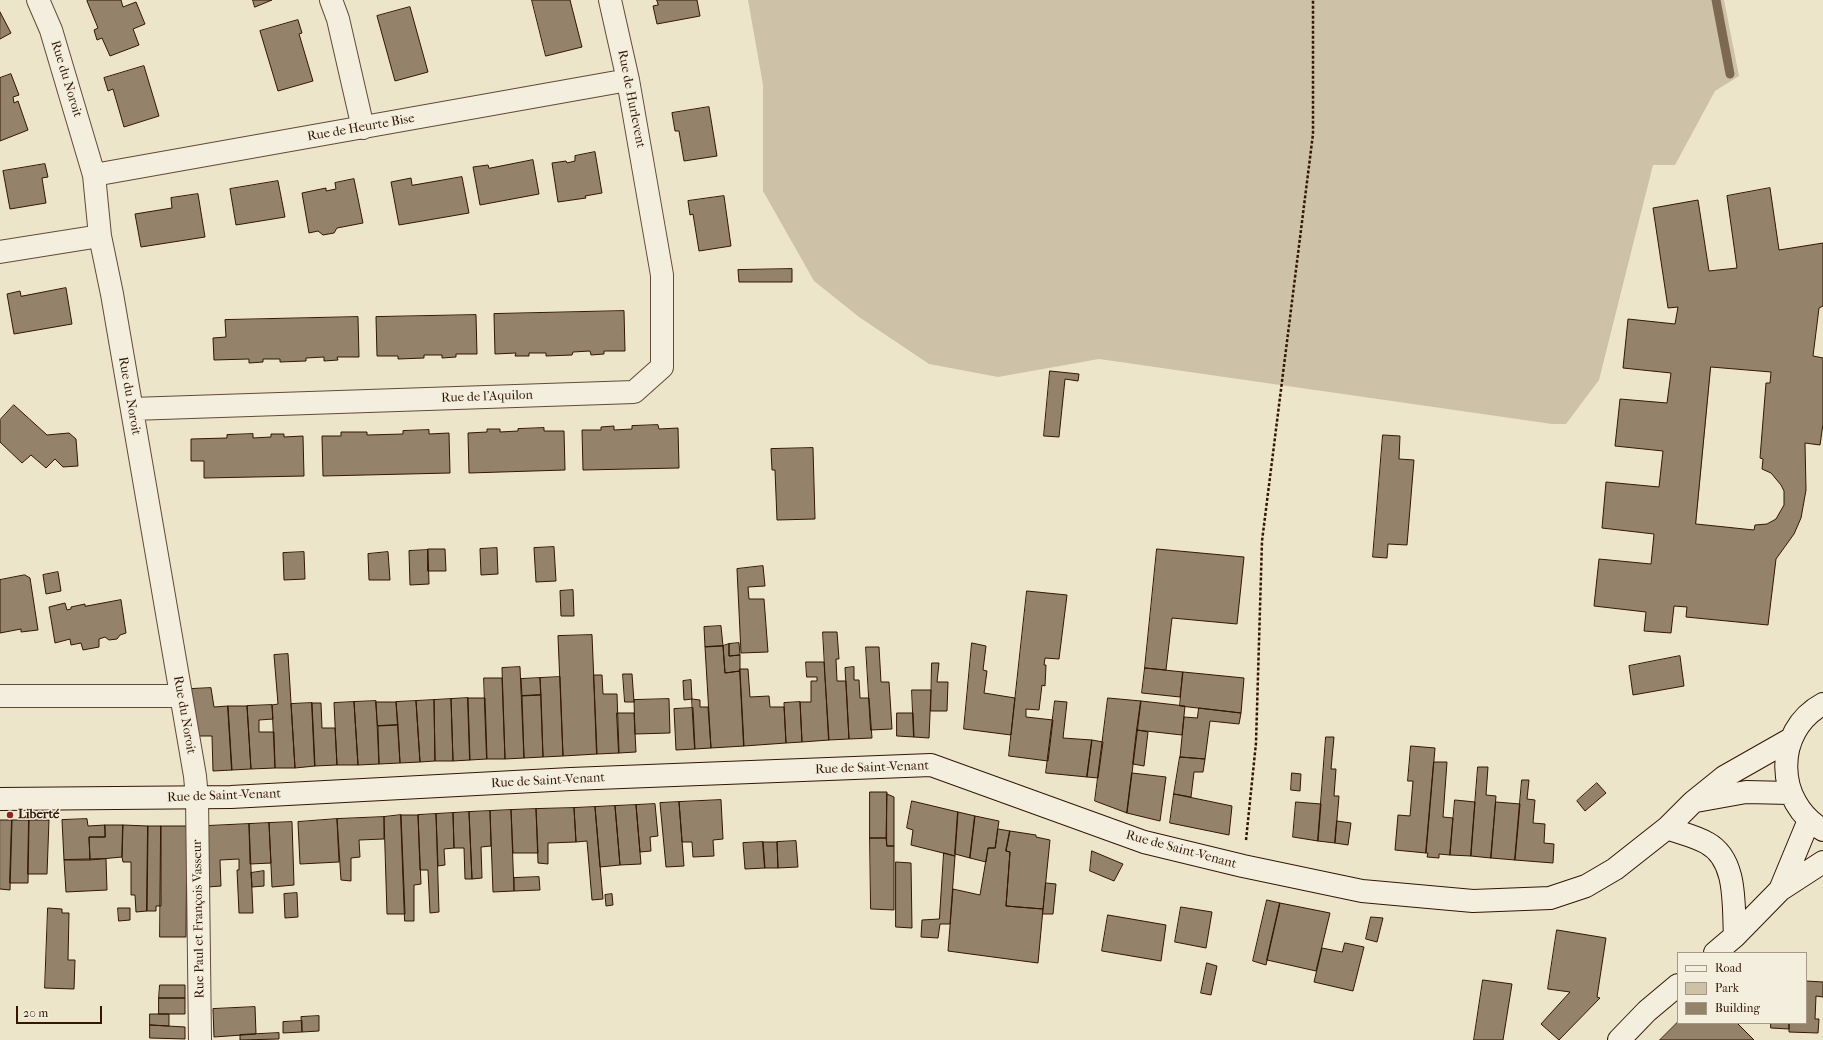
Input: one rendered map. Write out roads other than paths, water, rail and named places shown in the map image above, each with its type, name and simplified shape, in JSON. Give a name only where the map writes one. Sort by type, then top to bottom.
[{"type":"street","name":"Rue du Noroit","points":[[38,0],[51,30],[94,175],[100,236],[112,294],[132,409],[197,798]]},
{"type":"street","points":[[332,0],[338,19],[363,128]]},
{"type":"street","name":"Rue de Hurlevent","points":[[610,0],[628,80],[649,198]]},
{"type":"street","name":"Rue de Heurte Bise","points":[[94,175],[628,80]]},
{"type":"street","name":"Rue de l'Aquilon","points":[[132,409],[634,392],[662,367],[662,275],[649,198]]},
{"type":"street","points":[[0,252],[100,236]]},
{"type":"street","points":[[0,696],[181,696]]},
{"type":"street","points":[[1780,890],[1816,825],[1790,793],[1785,774],[1786,760],[1791,739],[1800,723],[1810,713],[1823,704]]},
{"type":"street","name":"Rue de Saint-Venant","points":[[0,799],[231,798],[571,779],[931,765],[1136,840],[1243,866],[1362,891],[1473,901],[1550,898],[1586,886],[1615,869],[1667,828],[1693,802],[1724,777],[1791,739]]},
{"type":"street","points":[[1693,802],[1746,792],[1790,793]]},
{"type":"street","name":"Rue Paul et François Vasseur","points":[[197,798],[200,1040]]},
{"type":"street","points":[[1667,828],[1708,843],[1723,856],[1731,878],[1735,936]]},
{"type":"street","points":[[1716,952],[1735,936],[1780,890],[1823,862]]},
{"type":"street","points":[[1619,1040],[1647,1011],[1677,986]]},
{"type":"waterway","points":[[1716,0],[1730,74]]},
{"type":"place","name":"Liberté","points":[[10,815]]}]
